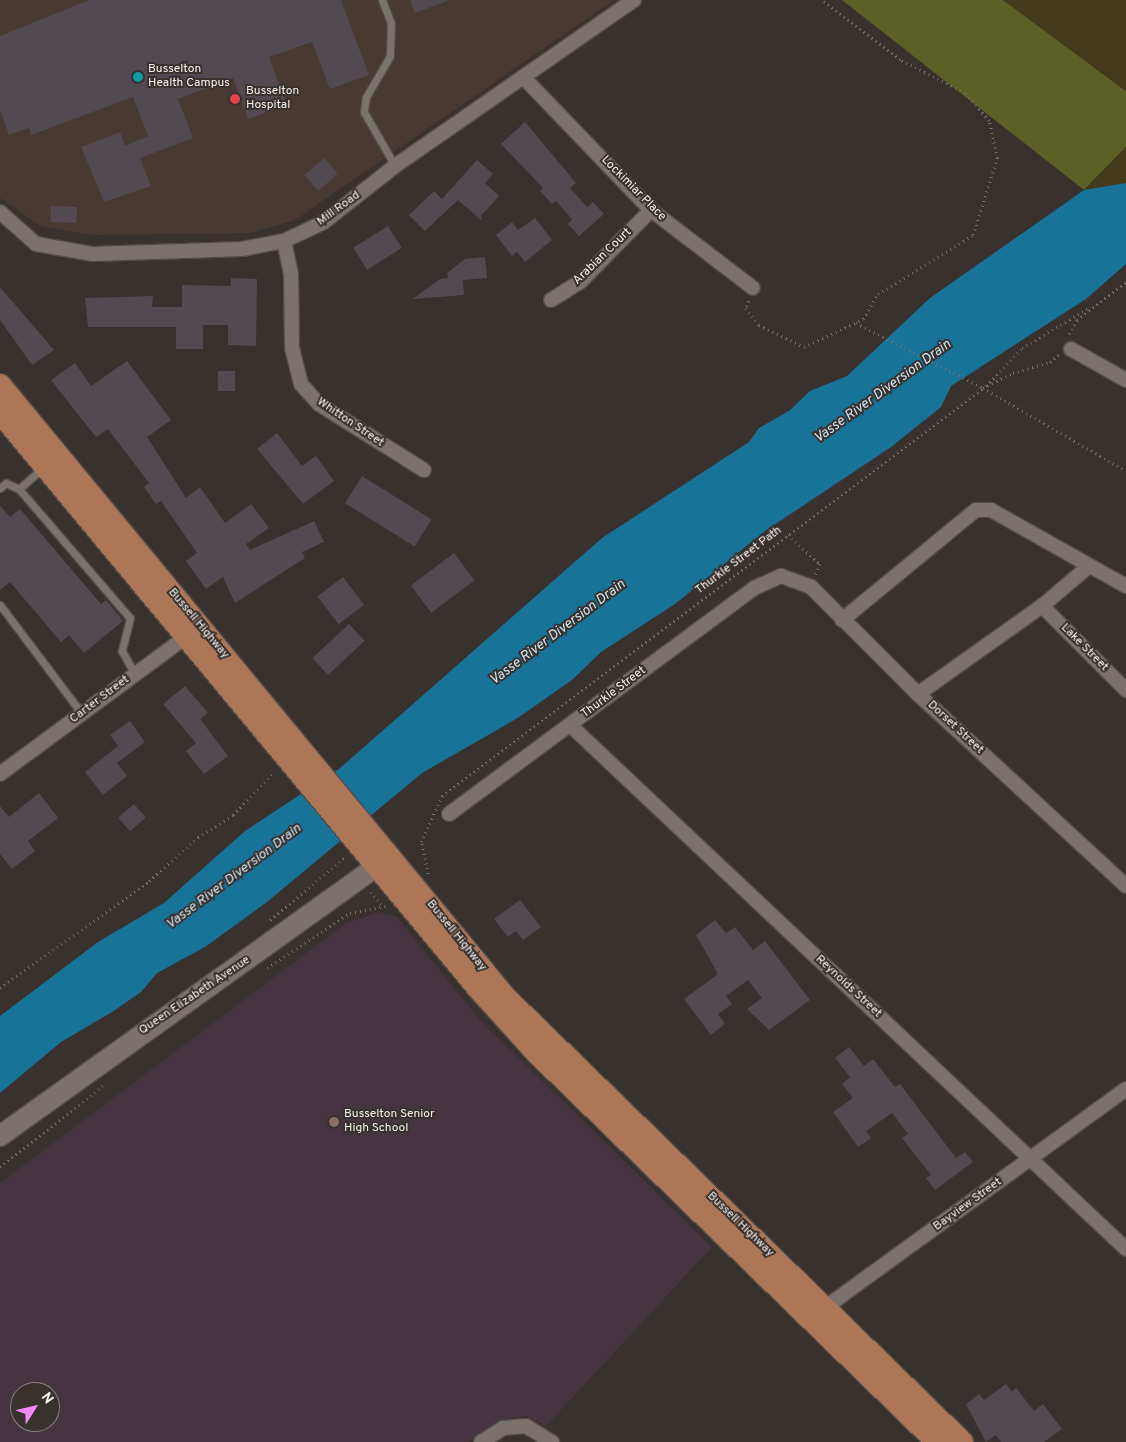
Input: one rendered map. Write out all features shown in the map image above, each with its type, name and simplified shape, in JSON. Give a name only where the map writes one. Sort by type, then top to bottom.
[{"type":"main road","name":"Bussell Highway","points":[[0,385],[193,631],[297,769],[358,834],[412,896],[537,1053],[949,1440]]},
{"type":"main road","name":"Bussell Highway","points":[[0,412],[45,466],[193,631]]},
{"type":"street","name":"Mill Road","points":[[0,212],[36,244],[93,254],[250,248],[284,241],[324,222],[395,166],[634,0]]},
{"type":"street","name":"Lockimiar Place","points":[[523,77],[651,210],[754,288]]},
{"type":"street","name":"Arabian Court","points":[[551,300],[580,282],[651,210]]},
{"type":"street","name":"Whitton Street","points":[[284,241],[291,274],[292,348],[300,384],[319,404],[424,470]]},
{"type":"street","points":[[1066,345],[1126,380]]},
{"type":"street","points":[[842,620],[976,510],[991,510],[1126,586]]},
{"type":"street","points":[[918,694],[1042,606],[1088,566]]},
{"type":"street","name":"Dorset Street","points":[[781,576],[811,587],[918,694],[1126,886]]},
{"type":"street","name":"Thurkle Street","points":[[449,814],[754,588],[781,576]]},
{"type":"street","name":"Lake Street","points":[[1042,606],[1126,690]]},
{"type":"street","name":"Carter Street","points":[[0,774],[193,631]]},
{"type":"street","name":"Reynolds Street","points":[[570,725],[1126,1249]]},
{"type":"street","name":"Queen Elizabeth Avenue","points":[[0,1136],[383,862]]},
{"type":"street","name":"Bayview Street","points":[[817,1314],[1126,1089]]},
{"type":"street","points":[[481,1442],[503,1428],[526,1426],[552,1442]]},
{"type":"lane","points":[[382,0],[391,24],[390,56],[366,97],[364,112],[395,166]]},
{"type":"lane","points":[[19,489],[45,466]]},
{"type":"lane","points":[[0,488],[6,483],[19,489],[130,618],[122,651],[135,674]]},
{"type":"lane","points":[[0,605],[82,714]]},
{"type":"path","points":[[754,288],[746,308],[759,325],[804,347],[856,323],[878,294],[973,236],[996,158],[989,121],[964,93],[900,60],[822,0]]},
{"type":"path","name":"Thurkle Street Path","points":[[412,896],[430,880],[421,842],[442,796],[983,388],[1013,373],[1050,362],[1066,345],[1077,320],[1095,304],[1126,282]]},
{"type":"path","points":[[983,388],[1022,348],[1095,304]]},
{"type":"path","points":[[856,323],[972,386],[983,388],[1126,472]]},
{"type":"path","points":[[788,534],[820,564],[811,587]]},
{"type":"path","points":[[0,988],[150,881],[198,837],[233,815],[297,769]]},
{"type":"path","points":[[260,973],[350,913],[381,904],[397,911],[412,896]]},
{"type":"path","points":[[0,1167],[110,1081]]},
{"type":"shaded area","name":"Busselton Hospital","points":[[0,0],[614,0],[295,220],[250,233],[95,235],[42,227],[0,198]]},
{"type":"shaded area","name":"Busselton Senior High School","points":[[378,912],[397,917],[481,1021],[712,1247],[546,1426],[526,1416],[506,1419],[469,1442],[0,1442],[0,1183],[345,924]]},
{"type":"green space","points":[[842,0],[1003,0],[1126,91],[1126,147],[1084,190]]},
{"type":"sand","points":[[1003,0],[1126,0],[1126,91]]},
{"type":"sand","points":[[1126,147],[1126,183],[1084,190]]},
{"type":"water","name":"Vasse River Diversion Drain","points":[[1126,183],[1126,264],[1086,299],[951,386],[941,407],[891,447],[765,531],[675,604],[601,652],[572,680],[516,719],[422,773],[267,902],[205,947],[157,973],[141,992],[112,1012],[61,1042],[0,1093],[0,1016],[98,942],[164,903],[245,831],[339,769],[602,538],[749,442],[759,428],[789,411],[810,391],[847,376],[930,298],[1084,190]]},
{"type":"building","name":"Busselton Health Campus","points":[[89,0],[341,0],[369,75],[330,89],[312,42],[269,57],[287,105],[248,119],[233,78],[178,99],[193,138],[140,158],[151,186],[104,202],[81,147],[120,132],[125,146],[148,136],[133,97],[31,135],[29,128],[9,135],[0,110],[0,36]]},
{"type":"building","points":[[410,0],[447,0],[447,1],[415,13]]},
{"type":"building","points":[[525,122],[576,183],[570,188],[587,207],[593,202],[604,214],[579,236],[568,224],[572,219],[556,201],[552,204],[540,191],[543,188],[501,144]]},
{"type":"building","points":[[324,158],[338,174],[318,191],[304,175]]},
{"type":"building","points":[[477,160],[493,174],[485,183],[499,196],[481,216],[482,221],[458,200],[425,231],[409,215],[434,191],[442,199]]},
{"type":"building","points":[[51,206],[77,207],[76,223],[50,222]]},
{"type":"building","points":[[535,218],[552,240],[525,262],[517,252],[512,256],[496,235],[512,222],[518,230]]},
{"type":"building","points":[[388,226],[402,248],[367,270],[353,248]]},
{"type":"building","points":[[485,257],[487,278],[463,280],[464,295],[413,299],[440,279],[448,278],[447,273],[465,259]]},
{"type":"building","points":[[231,278],[257,279],[256,346],[228,345],[228,325],[203,325],[203,349],[176,349],[176,327],[88,327],[85,298],[153,296],[152,307],[182,307],[182,285],[231,286]]},
{"type":"building","points":[[0,287],[54,350],[32,365],[0,320]]},
{"type":"building","points":[[127,361],[171,420],[147,437],[186,498],[200,487],[225,523],[251,504],[269,528],[246,544],[250,550],[314,521],[324,542],[302,552],[305,558],[235,603],[223,577],[206,589],[186,561],[197,553],[161,501],[156,504],[144,487],[149,483],[108,429],[96,437],[51,380],[75,363],[91,386]]},
{"type":"building","points":[[218,371],[235,371],[235,391],[218,391]]},
{"type":"building","points":[[277,433],[302,466],[316,456],[334,481],[303,504],[257,449]]},
{"type":"building","points":[[362,476],[432,519],[415,547],[345,503]]},
{"type":"building","points":[[0,506],[10,517],[20,509],[101,604],[106,600],[123,621],[84,653],[69,635],[61,642],[10,582],[0,590]]},
{"type":"building","points":[[454,553],[474,580],[431,613],[411,585]]},
{"type":"building","points":[[343,577],[364,605],[339,624],[317,596]]},
{"type":"building","points":[[349,624],[365,641],[328,675],[312,658]]},
{"type":"building","points":[[185,686],[208,713],[200,719],[228,756],[204,774],[186,751],[196,743],[163,704]]},
{"type":"building","points":[[130,721],[145,742],[117,763],[127,776],[103,795],[85,772],[118,746],[110,735]]},
{"type":"building","points":[[39,793],[58,818],[28,841],[35,851],[12,869],[0,854],[0,806],[9,817]]},
{"type":"building","points":[[134,804],[146,818],[130,831],[118,818]]},
{"type":"building","points":[[520,900],[541,927],[523,940],[516,931],[508,937],[494,919]]},
{"type":"building","points":[[715,920],[726,933],[735,927],[753,950],[765,941],[810,1000],[769,1030],[747,1009],[762,998],[748,980],[726,996],[732,1004],[718,1014],[725,1024],[711,1035],[684,999],[718,974],[696,935]]},
{"type":"building","points":[[849,1047],[864,1066],[873,1059],[895,1087],[900,1084],[956,1158],[965,1152],[973,1162],[935,1190],[926,1178],[931,1175],[902,1138],[908,1134],[892,1113],[866,1131],[871,1138],[858,1147],[833,1112],[853,1098],[842,1084],[850,1077],[835,1058]]},
{"type":"building","points":[[1006,1384],[1012,1392],[1016,1388],[1034,1411],[1043,1404],[1062,1429],[1044,1442],[1001,1442],[996,1435],[986,1442],[966,1404],[979,1394],[984,1400]]},
{"type":"place","name":"Busselton Health Campus","points":[[138,77]]},
{"type":"place","name":"Busselton Hospital","points":[[235,99]]},
{"type":"place","name":"Busselton Senior High School","points":[[334,1122]]}]
